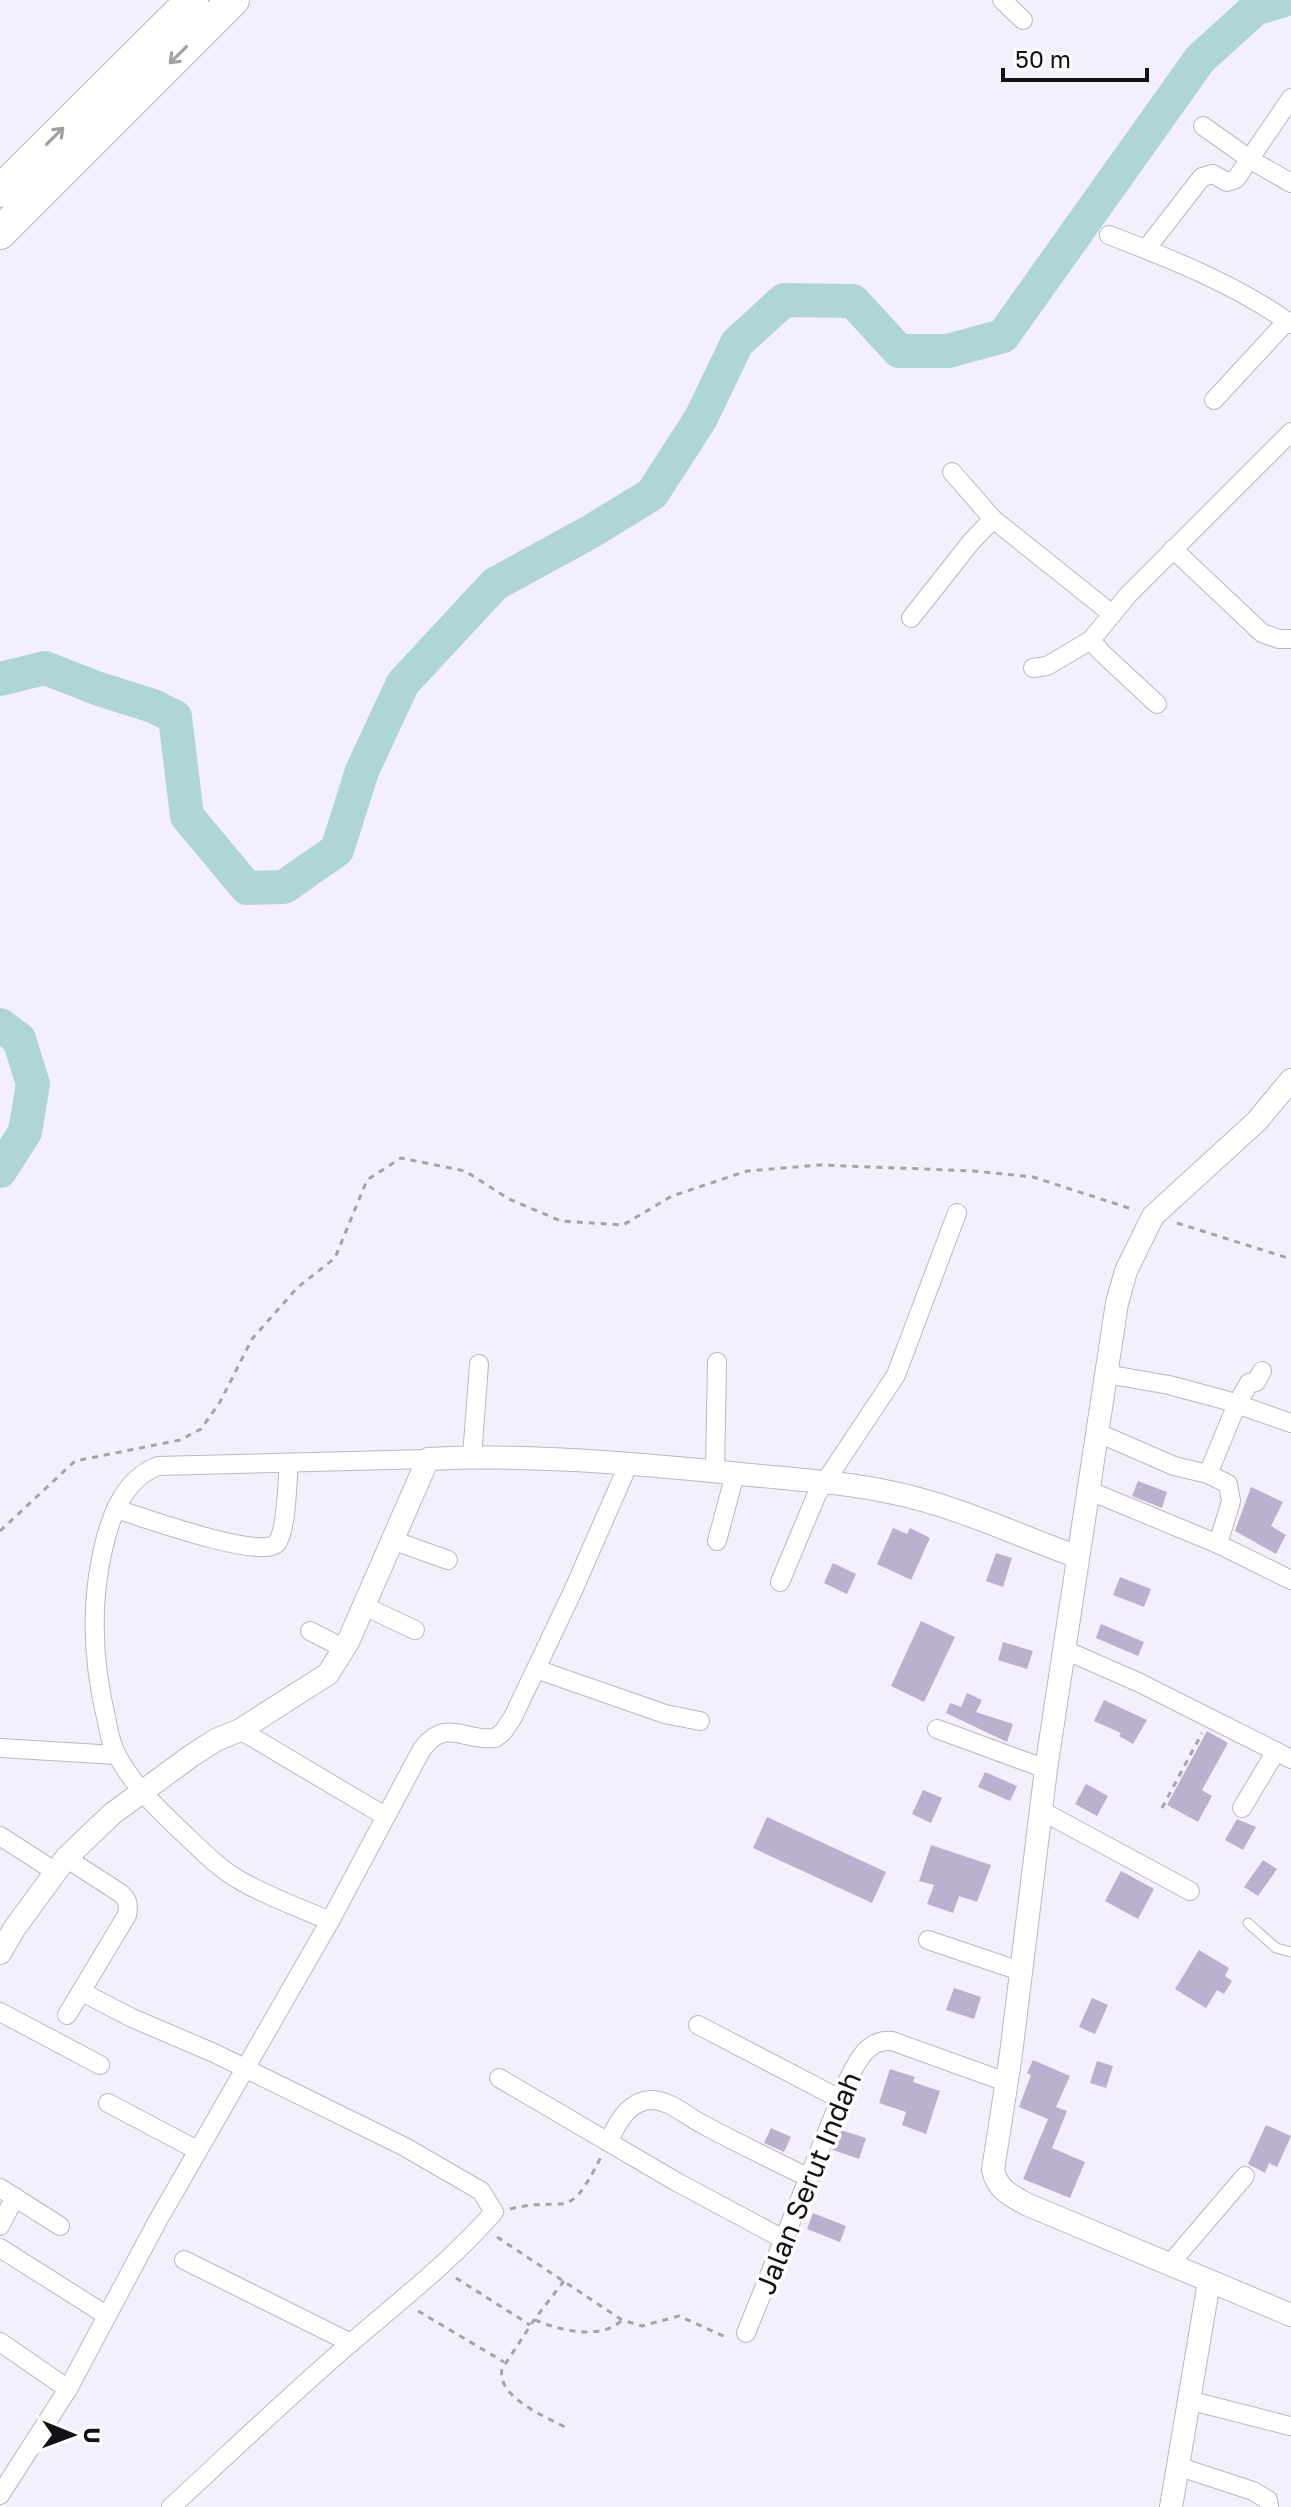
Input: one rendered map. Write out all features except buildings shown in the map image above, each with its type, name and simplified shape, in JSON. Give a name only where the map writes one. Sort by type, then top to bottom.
[{"type":"highway","points":[[0,191],[192,0]]},
{"type":"highway","points":[[0,233],[233,0]]},
{"type":"street","points":[[1002,0],[1023,20]]},
{"type":"street","points":[[1146,249],[1202,177],[1213,174],[1227,182],[1236,179],[1291,98]]},
{"type":"street","points":[[1203,126],[1251,160],[1291,183]]},
{"type":"street","points":[[1109,235],[1209,278],[1289,322],[1214,400]]},
{"type":"street","points":[[1033,668],[1047,666],[1091,640],[1173,549],[1291,432]]},
{"type":"street","points":[[952,472],[993,519],[1112,614]]},
{"type":"street","points":[[911,618],[993,519]]},
{"type":"street","points":[[1173,549],[1262,633],[1279,639],[1291,639]]},
{"type":"street","points":[[1091,640],[1116,668],[1157,704]]},
{"type":"street","points":[[1291,1080],[1247,1131],[1179,1190],[1148,1226],[1126,1271],[1117,1303],[1046,1769],[993,2164],[1000,2186],[1026,2204],[1291,2315]]},
{"type":"street","points":[[780,1582],[817,1494],[896,1375],[957,1213]]},
{"type":"street","points":[[717,1362],[725,1472],[717,1541]]},
{"type":"street","points":[[472,1457],[479,1364]]},
{"type":"street","points":[[1208,1474],[1237,1404],[1249,1383],[1256,1382],[1262,1371]]},
{"type":"street","points":[[1106,1374],[1169,1385],[1291,1423]]},
{"type":"street","points":[[1096,1432],[1174,1466],[1208,1474],[1228,1484],[1231,1496],[1218,1544]]},
{"type":"street","points":[[330,1921],[240,1880],[210,1859],[141,1793],[116,1755],[104,1711],[94,1627],[95,1589],[102,1551],[116,1509],[137,1477],[158,1466],[472,1457],[629,1463],[725,1472],[826,1482],[894,1493],[942,1506],[1078,1557]]},
{"type":"street","points":[[0,1953],[61,1865],[112,1814],[191,1756],[321,1681],[334,1667],[345,1649],[428,1459]]},
{"type":"street","points":[[116,1509],[199,1535],[270,1548],[277,1543],[281,1532],[289,1463]]},
{"type":"street","points":[[0,2495],[68,2389],[197,2150],[330,1921],[414,1761],[429,1740],[442,1732],[487,1739],[500,1736],[513,1717],[629,1463]]},
{"type":"street","points":[[1090,1491],[1218,1544],[1291,1580]]},
{"type":"street","points":[[392,1540],[448,1560]]},
{"type":"street","points":[[364,1606],[415,1630]]},
{"type":"street","points":[[310,1631],[345,1649]]},
{"type":"street","points":[[1065,1650],[1140,1683],[1283,1756],[1242,1808]]},
{"type":"street","points":[[536,1669],[650,1710],[700,1721]]},
{"type":"street","points":[[937,1729],[1046,1769]]},
{"type":"street","points":[[240,1730],[385,1816]]},
{"type":"street","points":[[0,1748],[116,1755]]},
{"type":"street","points":[[1042,1811],[1190,1891]]},
{"type":"street","points":[[0,1836],[120,1893],[129,1907],[67,2015]]},
{"type":"street","points":[[928,1940],[1020,1971]]},
{"type":"street","points":[[82,1992],[405,2147],[481,2191],[494,2212],[471,2239],[171,2507]]},
{"type":"street","points":[[0,2012],[100,2065]]},
{"type":"street","points":[[698,2025],[840,2099]]},
{"type":"street","name":"Jalan Serut Indah","points":[[746,2333],[840,2099],[865,2050],[886,2040],[1006,2082]]},
{"type":"street","points":[[499,2078],[785,2240]]},
{"type":"street","points":[[609,2142],[618,2121],[636,2104],[650,2100],[668,2104],[809,2178]]},
{"type":"street","points":[[108,2103],[197,2150]]},
{"type":"street","points":[[1169,2265],[1245,2176]]},
{"type":"street","points":[[0,2226],[7,2192],[60,2226]]},
{"type":"street","points":[[0,2248],[106,2315]]},
{"type":"street","points":[[184,2260],[351,2343]]},
{"type":"street","points":[[1171,2507],[1209,2282]]},
{"type":"street","points":[[0,2342],[68,2389]]},
{"type":"street","points":[[1188,2400],[1290,2426]]},
{"type":"street","points":[[1177,2466],[1253,2491],[1268,2500],[1269,2507]]},
{"type":"lane","points":[[1248,1923],[1276,1948],[1291,1952]]},
{"type":"path","points":[[0,1531],[75,1461],[180,1440],[201,1429],[220,1402],[252,1339],[298,1287],[335,1258],[367,1180],[401,1158],[465,1171],[509,1199],[561,1221],[623,1225],[672,1196],[747,1171],[820,1165],[974,1171],[1033,1177],[1148,1226],[1291,1259]]},
{"type":"path","points":[[1162,1808],[1210,1719]]},
{"type":"path","points":[[609,2142],[584,2188],[572,2202],[561,2206],[524,2206],[494,2212],[491,2226],[495,2236],[622,2320],[642,2326],[679,2316],[728,2338],[739,2338],[746,2333]]},
{"type":"path","points":[[439,2268],[530,2325]]},
{"type":"path","points":[[564,2281],[530,2325],[502,2369],[500,2380],[509,2393],[567,2428]]},
{"type":"path","points":[[402,2300],[506,2363]]},
{"type":"path","points":[[534,2320],[565,2329],[598,2331],[616,2326],[622,2320]]},
{"type":"waterway","points":[[0,679],[45,668],[153,706],[175,717],[187,816],[247,888],[284,887],[337,850],[362,771],[403,683],[495,584],[652,494],[701,418],[737,343],[784,300],[853,301],[899,351],[948,351],[1003,336],[1200,59],[1255,9],[1284,0]]},
{"type":"waterway","points":[[0,1025],[19,1039],[33,1084],[25,1132],[0,1171]]}]
